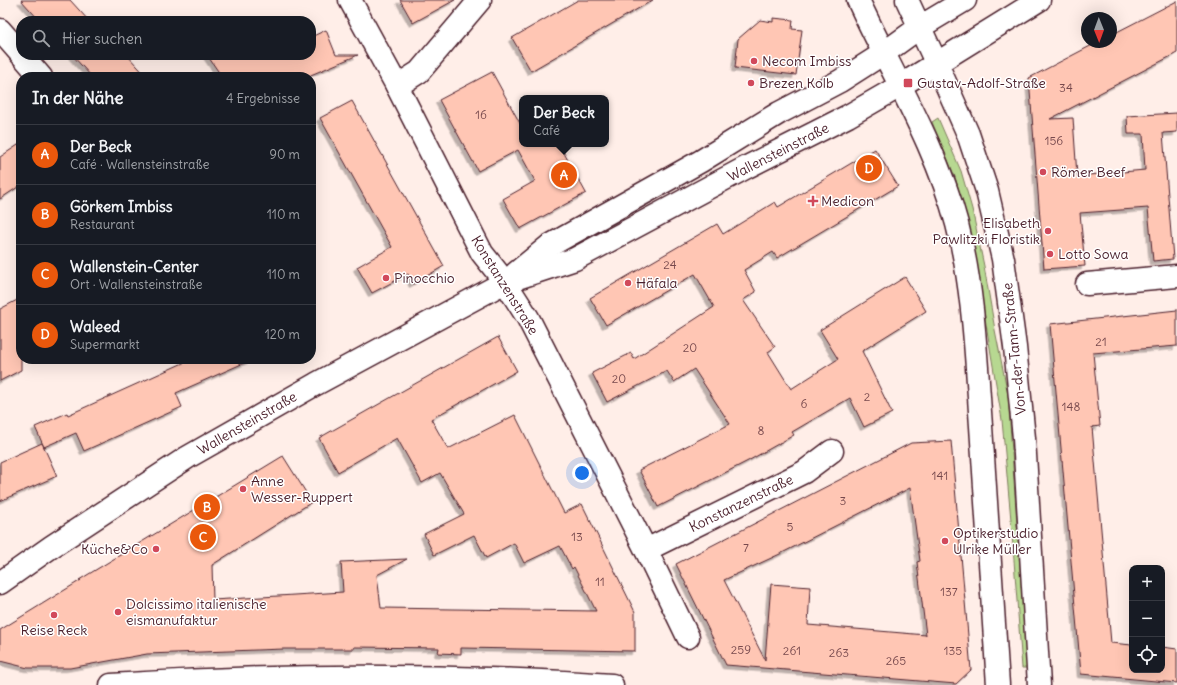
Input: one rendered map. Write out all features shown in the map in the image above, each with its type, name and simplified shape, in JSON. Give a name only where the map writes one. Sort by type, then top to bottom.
[{"type":"street","name":"Konstanzenstraße","points":[[350,0],[482,253],[505,282],[528,318],[646,550],[688,637]]},
{"type":"street","points":[[396,86],[419,72],[480,0]]},
{"type":"street","points":[[858,0],[920,125],[938,166],[956,223],[969,285],[976,344],[998,685]]},
{"type":"street","points":[[907,0],[920,27]]},
{"type":"street","name":"Wallensteinstraße","points":[[505,282],[549,246],[701,162],[779,112],[840,81],[884,53],[920,27],[965,0]]},
{"type":"street","name":"Wallensteinstraße","points":[[0,584],[51,547],[199,450],[383,347],[505,282],[575,259],[852,114],[1001,25],[1039,0]]},
{"type":"street","name":"Von-der-Tann-Straße","points":[[920,27],[968,134],[993,215],[1003,259],[1015,347],[1024,438],[1039,685]]},
{"type":"street","points":[[0,30],[16,49]]},
{"type":"street","points":[[26,60],[36,72]]},
{"type":"street","points":[[1087,284],[1177,276]]},
{"type":"street","name":"Konstanzenstraße","points":[[646,550],[804,472],[832,451]]},
{"type":"street","points":[[111,685],[278,678],[382,676],[612,685]]},
{"type":"green space","points":[[938,118],[961,171],[972,209],[1008,395],[1027,668],[1022,668],[1002,420],[971,234],[955,177],[932,122]]},
{"type":"building","points":[[21,0],[70,0],[84,16],[35,16]]},
{"type":"building","points":[[400,0],[455,0],[413,23]]},
{"type":"building","points":[[578,0],[653,0],[531,71],[512,38]]},
{"type":"building","points":[[1177,1],[1177,53],[1050,119],[1073,118],[1077,176],[1145,170],[1143,134],[1128,134],[1127,116],[1177,113],[1177,132],[1163,133],[1173,259],[1153,261],[1148,208],[1080,213],[1085,266],[1044,269],[1029,78],[1086,48],[1117,48],[1117,32]]},
{"type":"building","points":[[773,18],[793,20],[792,29],[802,30],[796,75],[735,68],[738,39],[760,20],[773,22]]},
{"type":"building","points":[[326,30],[336,55],[358,55],[316,73],[219,72],[210,60],[316,60],[316,35]]},
{"type":"building","points":[[77,60],[132,60],[142,72],[87,72]]},
{"type":"building","points":[[492,72],[519,122],[519,147],[561,147],[586,193],[520,229],[503,199],[535,181],[518,150],[478,171],[439,100]]},
{"type":"building","points":[[352,101],[444,266],[413,284],[408,274],[372,293],[357,267],[392,247],[320,118]]},
{"type":"building","points":[[16,146],[16,188],[0,199],[0,157]]},
{"type":"building","points":[[875,149],[898,186],[777,258],[773,252],[744,270],[756,292],[743,300],[775,347],[768,352],[791,389],[838,359],[820,330],[905,277],[926,311],[862,351],[892,413],[864,427],[850,398],[792,432],[794,435],[748,461],[658,507],[639,470],[730,424],[694,369],[674,382],[667,371],[607,402],[592,373],[631,353],[634,359],[714,307],[695,274],[606,325],[590,298],[717,224],[723,234],[775,202],[778,207]]},
{"type":"building","points":[[16,301],[16,364],[21,364],[21,370],[0,381],[0,309]]},
{"type":"building","points":[[1177,310],[1177,346],[1093,353],[1100,426],[1092,427],[1111,643],[1129,645],[1129,673],[1165,673],[1165,647],[1177,649],[1177,683],[1081,674],[1050,324]]},
{"type":"building","points":[[498,337],[517,371],[431,419],[448,449],[515,415],[564,513],[582,504],[635,612],[635,651],[461,648],[461,654],[438,653],[439,648],[354,647],[354,649],[284,649],[147,654],[70,668],[28,668],[0,661],[0,630],[81,580],[79,580],[283,456],[312,502],[212,565],[213,600],[343,592],[341,562],[407,559],[377,575],[381,608],[596,611],[574,567],[572,569],[560,546],[524,563],[514,543],[486,558],[474,535],[434,555],[424,534],[464,514],[440,473],[422,483],[397,438],[338,472],[319,438]]},
{"type":"building","points":[[181,364],[242,364],[176,393],[182,407],[84,451],[76,433],[44,447],[35,427],[67,413],[68,415]]},
{"type":"building","points":[[951,441],[971,670],[956,684],[726,665],[676,564],[911,443]],"holes":[[[910,488],[920,561],[917,562],[926,635],[808,625],[810,587],[771,584],[765,660],[724,580],[780,554]]]},
{"type":"building","points":[[42,443],[57,476],[0,501],[0,462]]},
{"type":"place","name":"Necom Imbiss","points":[[754,61]]},
{"type":"place","name":"Brezen Kolb","points":[[751,83]]},
{"type":"place","name":"Gustav-Adolf-Straße","points":[[908,83]]},
{"type":"place","name":"Waleed","points":[[869,168]]},
{"type":"place","name":"Römer Beef","points":[[1043,172]]},
{"type":"place","name":"Der Beck","points":[[564,175]]},
{"type":"place","name":"Medicon","points":[[813,201]]},
{"type":"place","name":"Elisabeth Pawlitzki Floristik","points":[[1048,231]]},
{"type":"place","name":"Lotto Sowa","points":[[1050,254]]},
{"type":"place","name":"Pinocchio","points":[[386,278]]},
{"type":"place","name":"Häfala","points":[[628,283]]},
{"type":"place","name":"Anne Wesser-Ruppert","points":[[243,489]]},
{"type":"place","name":"Görkem Imbiss","points":[[207,507]]},
{"type":"place","name":"Wallenstein-Center","points":[[203,537]]},
{"type":"place","name":"Optikerstudio Ulrike Müller","points":[[945,541]]},
{"type":"place","name":"Küche&Co","points":[[156,549]]},
{"type":"place","name":"Dolcissimo italienische eismanufaktur","points":[[118,612]]},
{"type":"place","name":"Reise Reck","points":[[54,615]]}]
